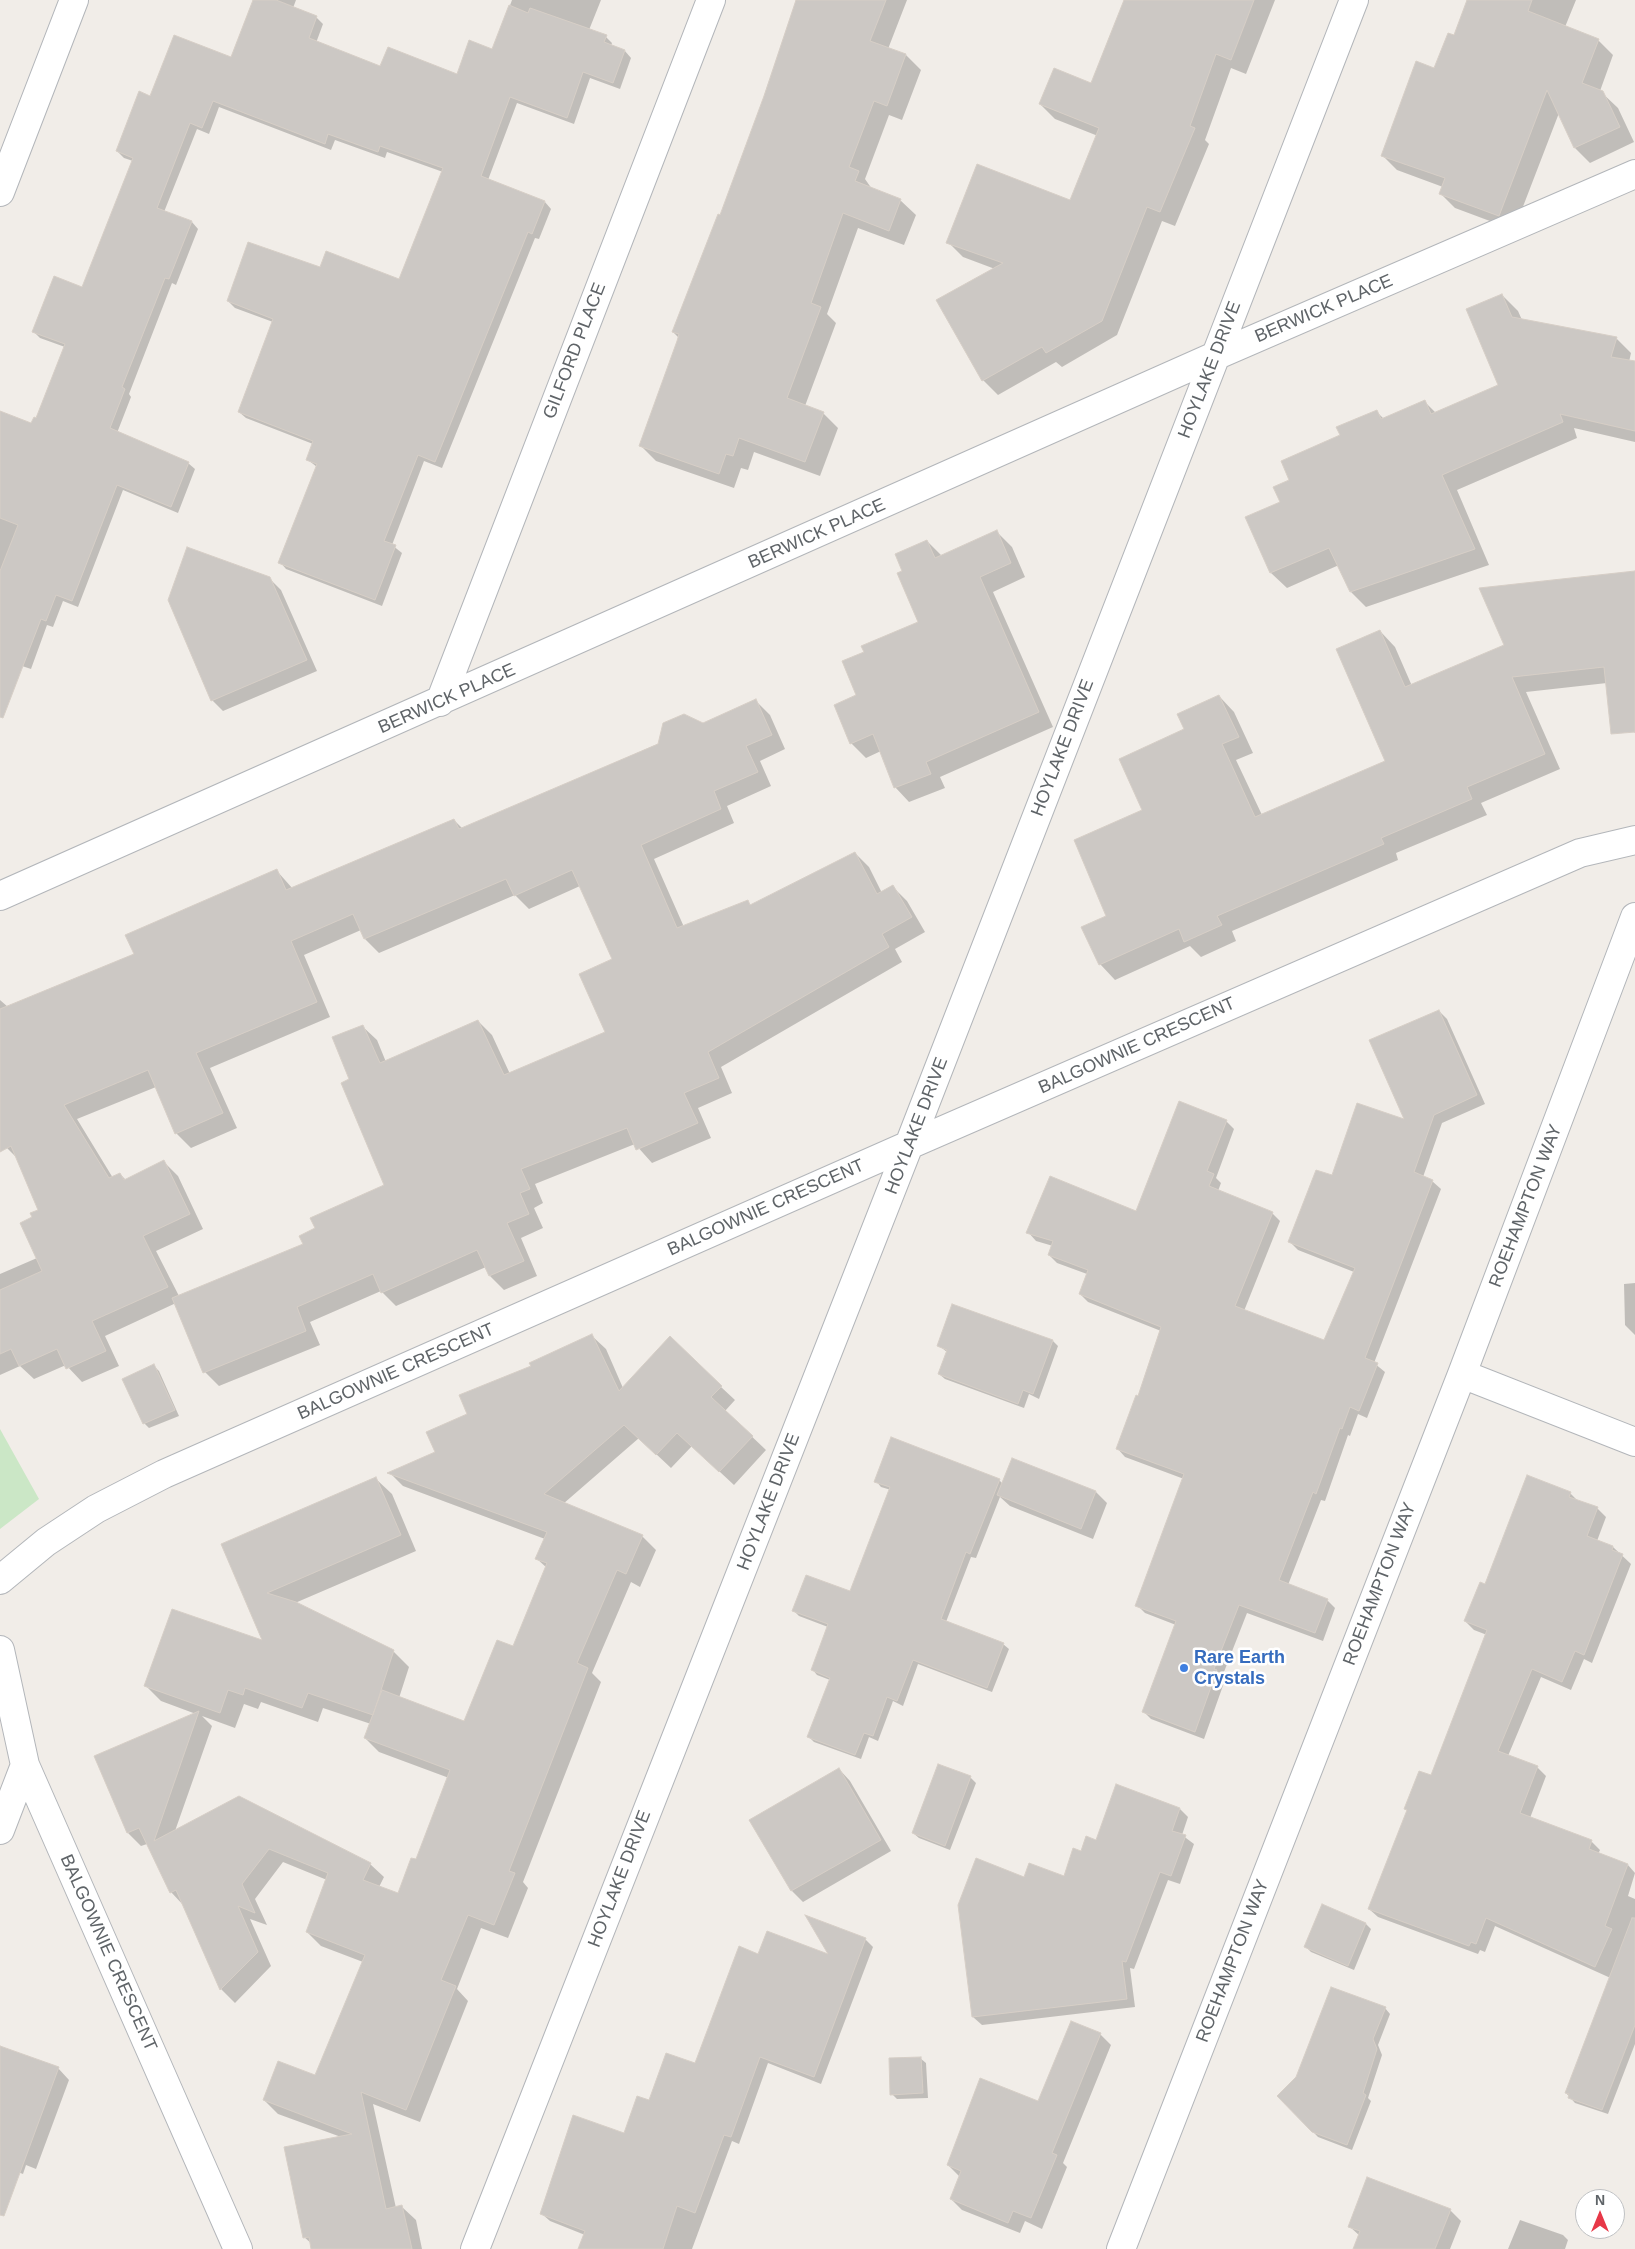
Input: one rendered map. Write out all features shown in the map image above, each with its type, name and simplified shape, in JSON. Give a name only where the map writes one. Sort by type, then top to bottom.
[{"type":"street","points":[[0,192],[74,0]]},
{"type":"street","name":"GILFORD PLACE","points":[[440,702],[711,0]]},
{"type":"street","name":"HOYLAKE DRIVE","points":[[475,2249],[909,1146],[1354,0]]},
{"type":"street","name":"BERWICK PLACE","points":[[0,896],[1215,356],[1635,174]]},
{"type":"street","name":"BALGOWNIE CRESCENT","points":[[0,1580],[46,1542],[96,1509],[164,1474],[1580,853],[1635,840]]},
{"type":"street","name":"ROEHAMPTON WAY","points":[[1121,2249],[1462,1374],[1635,917]]},
{"type":"street","points":[[1462,1374],[1635,1442]]},
{"type":"street","name":"BALGOWNIE CRESCENT","points":[[0,1650],[25,1765],[238,2249]]},
{"type":"street","points":[[0,1830],[25,1765]]},
{"type":"green space","points":[[0,1429],[39,1499],[0,1529]]},
{"type":"building","points":[[253,0],[276,0],[317,16],[309,38],[380,66],[388,47],[457,74],[469,40],[492,49],[509,5],[528,13],[530,8],[607,35],[604,42],[625,50],[613,83],[583,72],[567,118],[510,97],[481,176],[545,201],[532,234],[528,232],[435,462],[418,455],[384,541],[396,545],[375,600],[278,563],[317,464],[306,460],[313,441],[238,412],[273,319],[227,301],[248,242],[320,267],[326,251],[399,279],[443,168],[380,146],[378,152],[328,134],[325,144],[213,101],[202,128],[190,123],[157,208],[192,221],[169,279],[165,278],[122,387],[125,389],[110,428],[189,462],[171,507],[117,485],[72,601],[56,595],[46,621],[41,619],[3,718],[0,717],[0,571],[18,525],[0,518],[0,411],[31,423],[34,417],[36,418],[65,344],[32,332],[54,276],[82,287],[133,158],[116,151],[139,91],[150,96],[174,35],[231,57]]},
{"type":"building","points":[[796,0],[886,0],[870,41],[906,54],[887,106],[874,101],[849,167],[859,171],[855,181],[901,199],[889,231],[843,213],[811,303],[821,307],[787,398],[824,412],[805,462],[739,438],[733,456],[726,454],[719,474],[639,446],[677,341],[679,334],[672,332],[718,214],[720,215],[764,96]]},
{"type":"building","points":[[1124,0],[1254,0],[1231,60],[1216,54],[1190,126],[1195,128],[1160,212],[1147,207],[1102,321],[1046,353],[1042,347],[982,381],[936,300],[1003,263],[946,243],[977,164],[1070,200],[1099,128],[1039,104],[1054,68],[1091,83]]},
{"type":"building","points":[[1467,0],[1532,0],[1528,11],[1599,39],[1582,83],[1603,91],[1620,127],[1574,148],[1547,90],[1499,216],[1439,194],[1445,178],[1381,156],[1416,61],[1434,68],[1448,33],[1454,35]]},
{"type":"building","points":[[1502,294],[1512,317],[1617,337],[1611,357],[1635,361],[1635,431],[1560,414],[1563,422],[1442,475],[1475,549],[1350,592],[1329,548],[1270,573],[1245,517],[1280,502],[1273,487],[1289,480],[1281,461],[1340,435],[1336,427],[1377,410],[1381,419],[1425,400],[1431,414],[1498,385],[1466,309]]},
{"type":"building","points":[[997,530],[1011,563],[980,577],[1039,712],[926,762],[931,774],[894,788],[873,734],[850,744],[834,705],[856,695],[842,661],[864,652],[861,646],[918,622],[897,573],[902,571],[895,554],[927,540],[935,558]]},
{"type":"building","points":[[187,547],[270,577],[307,660],[211,701],[168,600]]},
{"type":"building","points":[[1635,571],[1635,732],[1611,734],[1604,667],[1512,677],[1545,754],[1467,787],[1472,799],[1381,838],[1384,844],[1217,916],[1222,925],[1184,942],[1179,929],[1099,965],[1081,927],[1106,916],[1074,840],[1142,810],[1119,759],[1184,729],[1177,714],[1219,695],[1239,737],[1222,744],[1255,817],[1385,761],[1336,649],[1380,630],[1405,687],[1504,645],[1479,588]]},
{"type":"building","points":[[756,699],[772,735],[746,746],[758,772],[714,791],[721,809],[641,845],[677,928],[748,900],[750,905],[855,852],[877,894],[893,885],[912,917],[882,934],[889,947],[708,1052],[719,1078],[684,1093],[698,1123],[636,1150],[627,1128],[521,1169],[530,1189],[520,1193],[529,1214],[507,1223],[524,1261],[489,1276],[477,1250],[381,1293],[373,1274],[297,1307],[306,1331],[203,1373],[172,1298],[303,1244],[299,1236],[315,1228],[310,1218],[384,1185],[341,1083],[349,1079],[332,1037],[363,1025],[380,1063],[478,1020],[504,1075],[605,1032],[579,974],[612,959],[572,870],[514,896],[506,879],[364,939],[353,914],[291,941],[317,1002],[196,1053],[223,1113],[175,1134],[148,1070],[64,1105],[109,1178],[120,1173],[124,1180],[164,1160],[190,1214],[143,1236],[168,1287],[92,1321],[106,1351],[66,1369],[57,1349],[19,1366],[11,1349],[0,1354],[0,1290],[42,1271],[20,1223],[32,1217],[30,1213],[38,1210],[11,1146],[0,1152],[0,1009],[134,954],[125,935],[277,869],[286,890],[454,819],[459,829],[658,744],[663,723],[684,714],[703,723]]},
{"type":"building","points":[[1439,1010],[1477,1095],[1434,1115],[1414,1172],[1433,1180],[1365,1358],[1378,1363],[1359,1411],[1350,1407],[1342,1429],[1340,1428],[1316,1494],[1313,1492],[1279,1580],[1328,1599],[1315,1633],[1239,1605],[1214,1669],[1217,1670],[1195,1732],[1142,1712],[1176,1621],[1135,1606],[1184,1474],[1116,1449],[1136,1395],[1138,1396],[1161,1327],[1079,1294],[1088,1270],[1048,1255],[1053,1241],[1026,1233],[1050,1176],[1136,1211],[1179,1101],[1227,1120],[1207,1171],[1214,1174],[1209,1186],[1273,1212],[1235,1306],[1324,1340],[1355,1268],[1288,1242],[1316,1170],[1332,1175],[1357,1103],[1404,1119],[1369,1040]]},
{"type":"building","points":[[952,1304],[1053,1340],[1033,1394],[1023,1390],[1018,1404],[938,1374],[947,1350],[937,1346]]},
{"type":"building","points":[[592,1334],[619,1391],[670,1336],[722,1386],[711,1397],[753,1436],[719,1472],[677,1433],[656,1455],[624,1425],[544,1494],[643,1535],[626,1574],[617,1570],[577,1663],[588,1668],[509,1871],[515,1873],[494,1925],[468,1915],[441,1980],[456,1986],[406,2110],[361,2092],[386,2209],[402,2205],[412,2249],[311,2249],[309,2237],[303,2238],[284,2147],[352,2134],[263,2100],[278,2061],[315,2075],[365,1955],[306,1932],[328,1873],[269,1849],[242,1884],[255,1913],[238,1906],[258,1952],[220,1990],[176,1890],[170,1893],[139,1828],[127,1833],[94,1756],[199,1711],[154,1841],[239,1796],[371,1863],[363,1880],[398,1893],[411,1858],[416,1859],[450,1770],[364,1738],[382,1690],[464,1721],[497,1640],[513,1646],[547,1563],[535,1559],[547,1532],[387,1473],[435,1452],[426,1432],[467,1414],[459,1395],[531,1366],[529,1363]]},
{"type":"building","points":[[154,1364],[175,1410],[143,1424],[122,1379]]},
{"type":"building","points":[[891,1437],[1000,1479],[970,1554],[966,1552],[941,1619],[1004,1643],[987,1688],[913,1660],[897,1701],[887,1697],[873,1736],[864,1733],[855,1755],[807,1737],[830,1678],[811,1670],[828,1624],[792,1611],[806,1575],[850,1591],[890,1487],[874,1482]]},
{"type":"building","points":[[1012,1458],[1096,1491],[1081,1529],[997,1495]]},
{"type":"building","points":[[1527,1475],[1571,1492],[1569,1497],[1598,1507],[1587,1536],[1613,1546],[1612,1550],[1623,1554],[1584,1655],[1575,1651],[1562,1682],[1532,1669],[1498,1751],[1538,1766],[1520,1813],[1592,1840],[1589,1849],[1628,1864],[1605,1926],[1612,1929],[1595,1967],[1486,1918],[1476,1944],[1471,1942],[1469,1946],[1368,1909],[1407,1810],[1404,1809],[1419,1771],[1431,1775],[1487,1630],[1464,1621],[1480,1582],[1485,1584]]},
{"type":"building","points":[[376,1477],[401,1535],[267,1593],[296,1602],[394,1650],[373,1715],[308,1693],[302,1708],[245,1688],[243,1695],[228,1690],[220,1713],[144,1686],[172,1609],[262,1640],[221,1544]]},
{"type":"building","points":[[938,1764],[971,1776],[945,1846],[912,1833]]},
{"type":"building","points":[[839,1768],[881,1840],[791,1891],[749,1820]]},
{"type":"building","points":[[1116,1784],[1180,1808],[1172,1831],[1186,1835],[1171,1876],[1160,1872],[1126,1962],[1122,1961],[1127,1999],[972,2017],[958,1905],[976,1858],[1024,1877],[1029,1863],[1064,1876],[1073,1848],[1081,1851],[1086,1836],[1096,1840]]},
{"type":"building","points":[[1322,1904],[1366,1923],[1348,1966],[1304,1947]]},
{"type":"building","points":[[805,1915],[866,1938],[814,2077],[760,2057],[731,2137],[724,2135],[695,2213],[677,2206],[663,2249],[578,2249],[585,2231],[540,2214],[573,2115],[624,2133],[637,2096],[649,2100],[666,2053],[695,2063],[739,1946],[758,1954],[767,1931],[828,1954]]},
{"type":"building","points":[[1632,1918],[1635,1918],[1635,2025],[1602,2110],[1568,2098],[1569,2094],[1565,2093]]},
{"type":"building","points":[[1331,1987],[1386,2007],[1373,2039],[1377,2049],[1363,2093],[1366,2095],[1347,2145],[1312,2132],[1277,2096],[1296,2077]]},
{"type":"building","points":[[1071,2021],[1101,2033],[1052,2153],[1057,2155],[1031,2218],[1013,2211],[1008,2223],[950,2199],[961,2171],[947,2165],[980,2078],[1038,2101]]},
{"type":"building","points":[[0,2046],[59,2067],[4,2216],[0,2215]]},
{"type":"building","points":[[921,2057],[923,2093],[890,2095],[889,2058]]},
{"type":"building","points":[[1367,2177],[1451,2209],[1435,2249],[1353,2249],[1360,2231],[1348,2227]]},
{"type":"place","name":"Rare Earth Crystals","points":[[1184,1668]]}]
